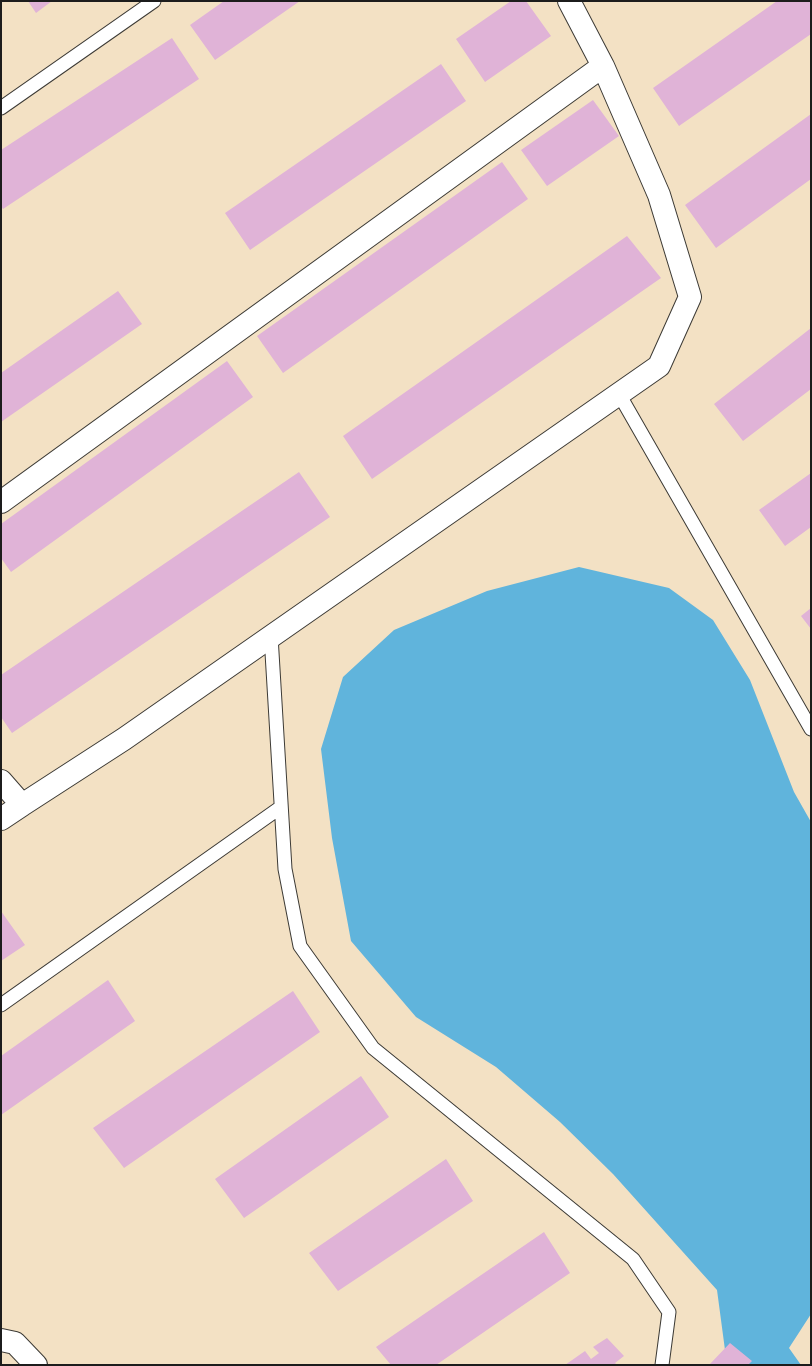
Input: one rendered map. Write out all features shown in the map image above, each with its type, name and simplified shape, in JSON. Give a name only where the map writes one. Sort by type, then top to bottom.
[{"type":"street","points":[[1,819],[124,739],[659,366],[690,297],[659,195],[603,66],[569,1]]},
{"type":"street","points":[[1,502],[603,66]]},
{"type":"street","points":[[1,780],[22,805]]},
{"type":"street","points":[[1,1340],[15,1343],[36,1365]]},
{"type":"lane","points":[[1,108],[154,1]]},
{"type":"lane","points":[[619,394],[811,729]]},
{"type":"lane","points":[[270,636],[285,869],[300,946],[373,1048],[633,1259],[669,1312],[662,1365]]},
{"type":"lane","points":[[1,1005],[281,807]]},
{"type":"water","points":[[579,567],[669,588],[713,620],[750,680],[794,792],[811,822],[811,1314],[789,1348],[801,1365],[727,1365],[717,1290],[613,1174],[560,1122],[496,1067],[416,1017],[351,941],[332,838],[321,749],[343,677],[394,630],[487,591]]},
{"type":"building","points":[[28,1],[52,1],[36,13]]},
{"type":"building","points":[[224,1],[300,1],[215,60],[190,25]]},
{"type":"building","points":[[511,1],[526,1],[551,36],[485,82],[456,39]]},
{"type":"building","points":[[777,1],[811,1],[811,34],[679,126],[653,88]]},
{"type":"building","points":[[172,38],[199,79],[3,209],[1,206],[1,150]]},
{"type":"building","points":[[441,64],[466,101],[250,250],[225,213]]},
{"type":"building","points":[[593,100],[619,136],[547,186],[521,150]]},
{"type":"building","points":[[811,114],[811,179],[716,248],[685,205]]},
{"type":"building","points":[[502,162],[528,199],[283,373],[257,336]]},
{"type":"building","points":[[627,236],[661,278],[372,479],[343,436]]},
{"type":"building","points":[[118,291],[142,324],[1,422],[1,373]]},
{"type":"building","points":[[811,328],[811,389],[743,441],[714,404]]},
{"type":"building","points":[[227,361],[253,397],[11,572],[1,558],[1,524]]},
{"type":"building","points":[[299,472],[330,517],[12,733],[1,717],[1,675]]},
{"type":"building","points":[[811,473],[811,527],[785,546],[759,510]]},
{"type":"building","points":[[811,608],[811,629],[801,616]]},
{"type":"building","points":[[1,911],[25,945],[1,961]]},
{"type":"building","points":[[108,980],[135,1021],[1,1115],[1,1056]]},
{"type":"building","points":[[293,991],[320,1032],[124,1168],[93,1128]]},
{"type":"building","points":[[361,1076],[389,1117],[244,1218],[215,1179]]},
{"type":"building","points":[[446,1159],[473,1201],[338,1291],[309,1253]]},
{"type":"building","points":[[544,1232],[570,1273],[436,1365],[391,1365],[376,1347]]},
{"type":"building","points":[[607,1338],[624,1356],[615,1363],[617,1365],[565,1365],[585,1351],[591,1359],[599,1353],[593,1347]]},
{"type":"building","points":[[730,1343],[752,1361],[748,1365],[709,1365]]}]
